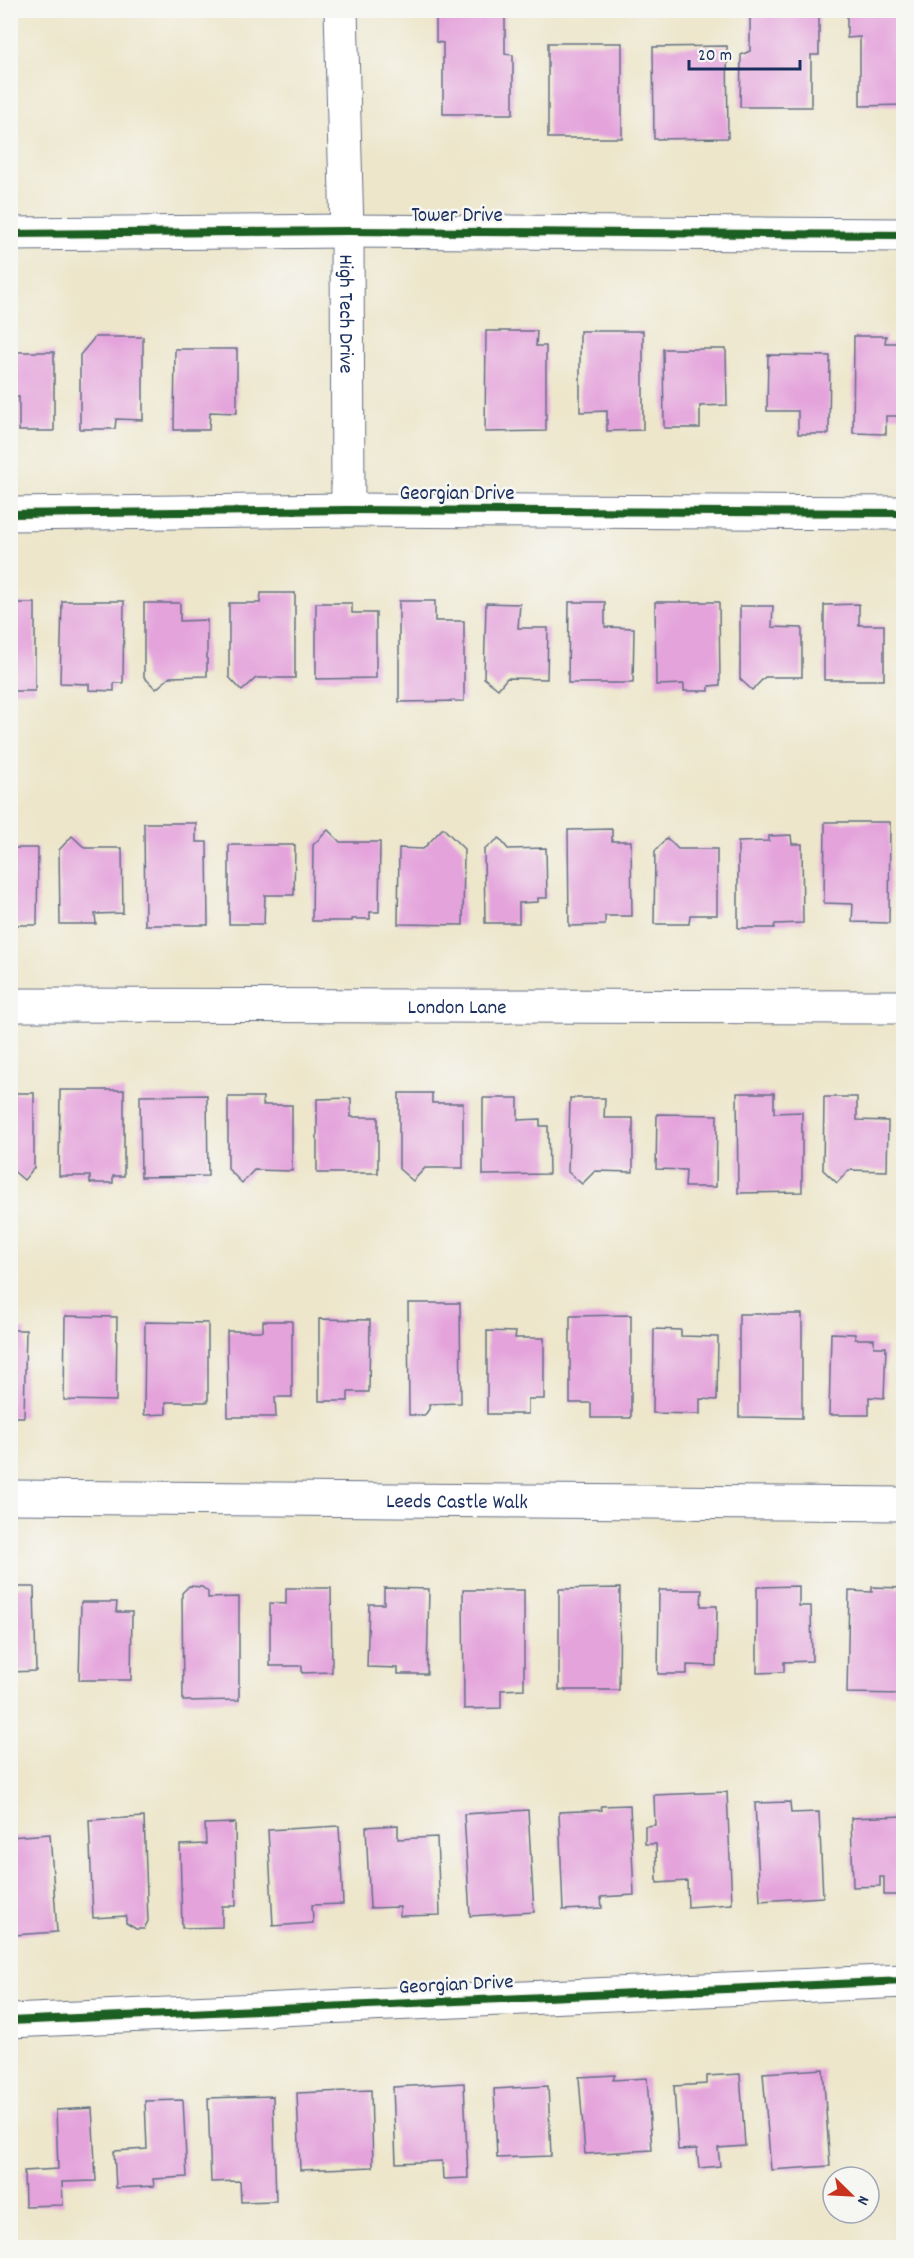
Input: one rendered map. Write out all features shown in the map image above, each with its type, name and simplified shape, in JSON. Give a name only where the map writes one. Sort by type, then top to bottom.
[{"type":"street","name":"High Tech Drive","points":[[341,10],[347,231],[348,510]]},
{"type":"street","name":"Tower Drive","points":[[10,234],[347,231],[903,235]]},
{"type":"street","name":"Georgian Drive","points":[[10,514],[348,510],[903,513]]},
{"type":"street","name":"London Lane","points":[[10,1005],[903,1007]]},
{"type":"street","name":"Leeds Castle Walk","points":[[10,1497],[903,1504]]},
{"type":"street","name":"Georgian Drive","points":[[10,2021],[903,1981]]},
{"type":"building","points":[[436,10],[505,10],[505,54],[513,55],[513,114],[443,114],[443,43],[436,42]]},
{"type":"building","points":[[750,10],[819,10],[819,55],[811,55],[811,107],[740,107],[741,55],[750,51]]},
{"type":"building","points":[[847,10],[904,10],[904,105],[860,106],[860,37],[847,38]]},
{"type":"building","points":[[548,43],[622,43],[622,138],[548,138]]},
{"type":"building","points":[[727,46],[728,138],[654,139],[653,47]]},
{"type":"building","points":[[486,331],[537,331],[536,346],[546,346],[546,431],[485,432]]},
{"type":"building","points":[[580,331],[643,331],[643,430],[607,431],[607,411],[580,412]]},
{"type":"building","points":[[854,336],[886,336],[885,343],[904,343],[904,416],[886,416],[886,434],[853,433]]},
{"type":"building","points":[[95,337],[143,337],[143,420],[116,419],[115,429],[80,429],[80,355]]},
{"type":"building","points":[[175,349],[237,349],[237,413],[210,412],[209,430],[174,430]]},
{"type":"building","points":[[663,349],[726,349],[727,405],[700,406],[700,428],[664,428]]},
{"type":"building","points":[[10,352],[54,352],[54,431],[19,431],[19,397],[10,397]]},
{"type":"building","points":[[768,355],[830,356],[829,434],[798,434],[798,411],[767,411]]},
{"type":"building","points":[[261,593],[295,593],[295,678],[256,678],[242,691],[229,677],[229,603],[260,603]]},
{"type":"building","points":[[62,601],[124,601],[123,683],[114,683],[114,691],[89,690],[89,684],[60,683]]},
{"type":"building","points":[[399,601],[435,601],[435,621],[464,621],[464,701],[399,702]]},
{"type":"building","points":[[569,602],[605,602],[605,627],[634,628],[633,683],[568,683]]},
{"type":"building","points":[[655,602],[719,602],[720,685],[709,686],[709,691],[684,691],[684,684],[656,685]]},
{"type":"building","points":[[10,603],[35,603],[35,691],[10,691]]},
{"type":"building","points":[[144,603],[180,603],[180,621],[207,620],[207,676],[170,677],[156,689],[144,677]]},
{"type":"building","points":[[316,603],[352,603],[352,613],[376,613],[376,678],[316,679]]},
{"type":"building","points":[[486,603],[520,604],[518,628],[548,628],[547,679],[507,678],[498,689],[484,678]]},
{"type":"building","points":[[859,604],[859,625],[884,625],[884,680],[824,680],[824,605]]},
{"type":"building","points":[[740,606],[773,606],[772,627],[802,628],[802,677],[765,677],[752,690],[740,679]]},
{"type":"building","points":[[825,822],[890,822],[889,923],[852,922],[853,904],[824,903]]},
{"type":"building","points":[[144,823],[196,823],[196,842],[207,842],[208,925],[145,925]]},
{"type":"building","points":[[443,828],[464,849],[463,925],[398,924],[399,848],[423,849]]},
{"type":"building","points":[[612,829],[612,841],[631,841],[632,916],[605,916],[605,925],[569,926],[568,830]]},
{"type":"building","points":[[328,830],[340,842],[380,842],[379,912],[370,912],[370,919],[312,921],[313,845]]},
{"type":"building","points":[[791,835],[792,844],[802,844],[803,923],[775,924],[774,928],[738,928],[738,842],[769,841],[769,836]]},
{"type":"building","points":[[72,836],[85,848],[122,848],[123,913],[95,914],[96,924],[60,924],[59,850]]},
{"type":"building","points":[[499,838],[508,849],[546,848],[547,898],[538,898],[538,902],[519,903],[519,923],[485,923],[484,850]]},
{"type":"building","points":[[667,838],[678,849],[717,849],[717,915],[690,915],[689,924],[654,924],[655,851]]},
{"type":"building","points":[[10,844],[15,848],[38,848],[37,925],[10,925]]},
{"type":"building","points":[[229,845],[295,845],[294,895],[265,895],[264,924],[229,924]]},
{"type":"building","points":[[60,1090],[124,1090],[124,1176],[113,1176],[113,1183],[90,1183],[90,1176],[59,1176]]},
{"type":"building","points":[[10,1093],[34,1093],[34,1168],[24,1180],[10,1168]]},
{"type":"building","points":[[399,1093],[432,1093],[432,1103],[463,1103],[463,1168],[425,1168],[413,1181],[399,1169]]},
{"type":"building","points":[[737,1093],[774,1093],[774,1113],[802,1112],[802,1192],[738,1193]]},
{"type":"building","points":[[207,1095],[208,1176],[141,1177],[140,1096]]},
{"type":"building","points":[[228,1097],[263,1097],[263,1105],[292,1105],[292,1171],[254,1170],[242,1183],[228,1169]]},
{"type":"building","points":[[824,1097],[857,1097],[857,1120],[888,1121],[887,1171],[849,1170],[837,1183],[823,1170]]},
{"type":"building","points":[[351,1098],[351,1117],[378,1117],[378,1173],[317,1173],[317,1099]]},
{"type":"building","points":[[483,1098],[518,1098],[518,1120],[540,1119],[540,1126],[548,1126],[549,1174],[483,1175]]},
{"type":"building","points":[[570,1098],[605,1098],[604,1118],[633,1118],[633,1172],[595,1171],[582,1184],[568,1172]]},
{"type":"building","points":[[657,1114],[717,1115],[716,1187],[685,1187],[686,1170],[656,1169]]},
{"type":"building","points":[[408,1303],[460,1303],[461,1403],[429,1404],[425,1415],[409,1415]]},
{"type":"building","points":[[739,1314],[802,1314],[802,1418],[739,1417]]},
{"type":"building","points":[[631,1315],[631,1418],[591,1418],[591,1403],[570,1403],[570,1316]]},
{"type":"building","points":[[65,1316],[117,1317],[116,1401],[64,1400]]},
{"type":"building","points":[[319,1319],[370,1320],[369,1392],[348,1392],[348,1401],[319,1401]]},
{"type":"building","points":[[263,1321],[292,1321],[292,1397],[275,1397],[276,1417],[228,1417],[227,1331],[263,1331]]},
{"type":"building","points":[[145,1322],[208,1323],[208,1402],[166,1402],[166,1414],[144,1415]]},
{"type":"building","points":[[654,1329],[681,1330],[681,1336],[718,1337],[717,1400],[700,1399],[700,1414],[653,1413]]},
{"type":"building","points":[[10,1330],[26,1330],[24,1417],[10,1417]]},
{"type":"building","points":[[487,1331],[516,1332],[515,1338],[544,1338],[544,1399],[528,1399],[528,1414],[487,1414]]},
{"type":"building","points":[[831,1333],[855,1334],[855,1339],[874,1339],[874,1347],[886,1347],[884,1398],[869,1397],[869,1415],[829,1415]]},
{"type":"building","points":[[189,1586],[202,1587],[208,1592],[208,1598],[239,1597],[239,1700],[183,1701],[182,1593]]},
{"type":"building","points":[[799,1586],[799,1606],[811,1606],[812,1661],[784,1662],[784,1672],[757,1673],[757,1587]]},
{"type":"building","points":[[10,1587],[34,1587],[36,1671],[10,1672]]},
{"type":"building","points":[[872,1587],[904,1588],[904,1694],[847,1693],[849,1591],[872,1592]]},
{"type":"building","points":[[286,1588],[331,1588],[332,1672],[302,1673],[302,1666],[270,1666],[270,1603],[286,1604]]},
{"type":"building","points":[[384,1588],[429,1589],[427,1674],[398,1674],[398,1668],[367,1667],[369,1604],[384,1604]]},
{"type":"building","points":[[620,1588],[619,1690],[559,1690],[559,1589]]},
{"type":"building","points":[[463,1590],[524,1590],[524,1689],[501,1690],[501,1708],[464,1709]]},
{"type":"building","points":[[659,1590],[702,1590],[701,1606],[717,1606],[716,1666],[687,1665],[687,1674],[658,1674]]},
{"type":"building","points":[[81,1602],[117,1602],[116,1612],[132,1612],[131,1680],[79,1680]]},
{"type":"building","points":[[727,1792],[732,1904],[688,1907],[687,1881],[657,1883],[656,1844],[645,1844],[645,1826],[655,1825],[654,1795]]},
{"type":"building","points":[[790,1802],[791,1813],[819,1812],[823,1897],[760,1901],[755,1803]]},
{"type":"building","points":[[630,1805],[634,1895],[601,1897],[602,1908],[563,1910],[559,1812],[602,1810],[601,1806]]},
{"type":"building","points":[[528,1810],[534,1912],[470,1916],[464,1814]]},
{"type":"building","points":[[904,1816],[904,1895],[884,1895],[884,1877],[880,1877],[880,1886],[853,1887],[851,1818]]},
{"type":"building","points":[[144,1817],[148,1921],[144,1929],[136,1929],[126,1923],[126,1916],[93,1918],[89,1820]]},
{"type":"building","points":[[235,1823],[236,1906],[222,1906],[222,1927],[182,1928],[180,1845],[206,1844],[205,1824]]},
{"type":"building","points":[[398,1825],[398,1839],[437,1837],[440,1915],[400,1916],[400,1907],[370,1908],[366,1827]]},
{"type":"building","points":[[339,1826],[343,1904],[312,1905],[313,1923],[273,1926],[268,1830]]},
{"type":"building","points":[[50,1834],[57,1932],[14,1935],[14,1930],[10,1930],[10,1837]]},
{"type":"building","points":[[823,2069],[830,2165],[771,2170],[763,2073]]},
{"type":"building","points":[[740,2074],[745,2146],[718,2148],[720,2166],[699,2168],[697,2149],[678,2150],[674,2086],[707,2084],[707,2076]]},
{"type":"building","points":[[615,2075],[613,2080],[647,2078],[652,2150],[585,2154],[579,2077]]},
{"type":"building","points":[[464,2083],[468,2178],[443,2179],[442,2161],[396,2163],[393,2087]]},
{"type":"building","points":[[548,2086],[551,2156],[497,2158],[494,2089]]},
{"type":"building","points":[[371,2090],[373,2167],[300,2170],[297,2093]]},
{"type":"building","points":[[273,2096],[276,2201],[241,2202],[240,2181],[211,2182],[208,2098]]},
{"type":"building","points":[[183,2100],[187,2177],[153,2179],[154,2186],[116,2188],[114,2151],[147,2149],[145,2101]]},
{"type":"building","points":[[92,2108],[96,2181],[62,2182],[63,2205],[25,2206],[24,2171],[58,2169],[56,2110]]},
{"type":"cycle path","points":[[10,234],[347,231],[904,235]]},
{"type":"cycle path","points":[[10,514],[348,510],[904,513]]},
{"type":"cycle path","points":[[10,2021],[904,1981]]}]
